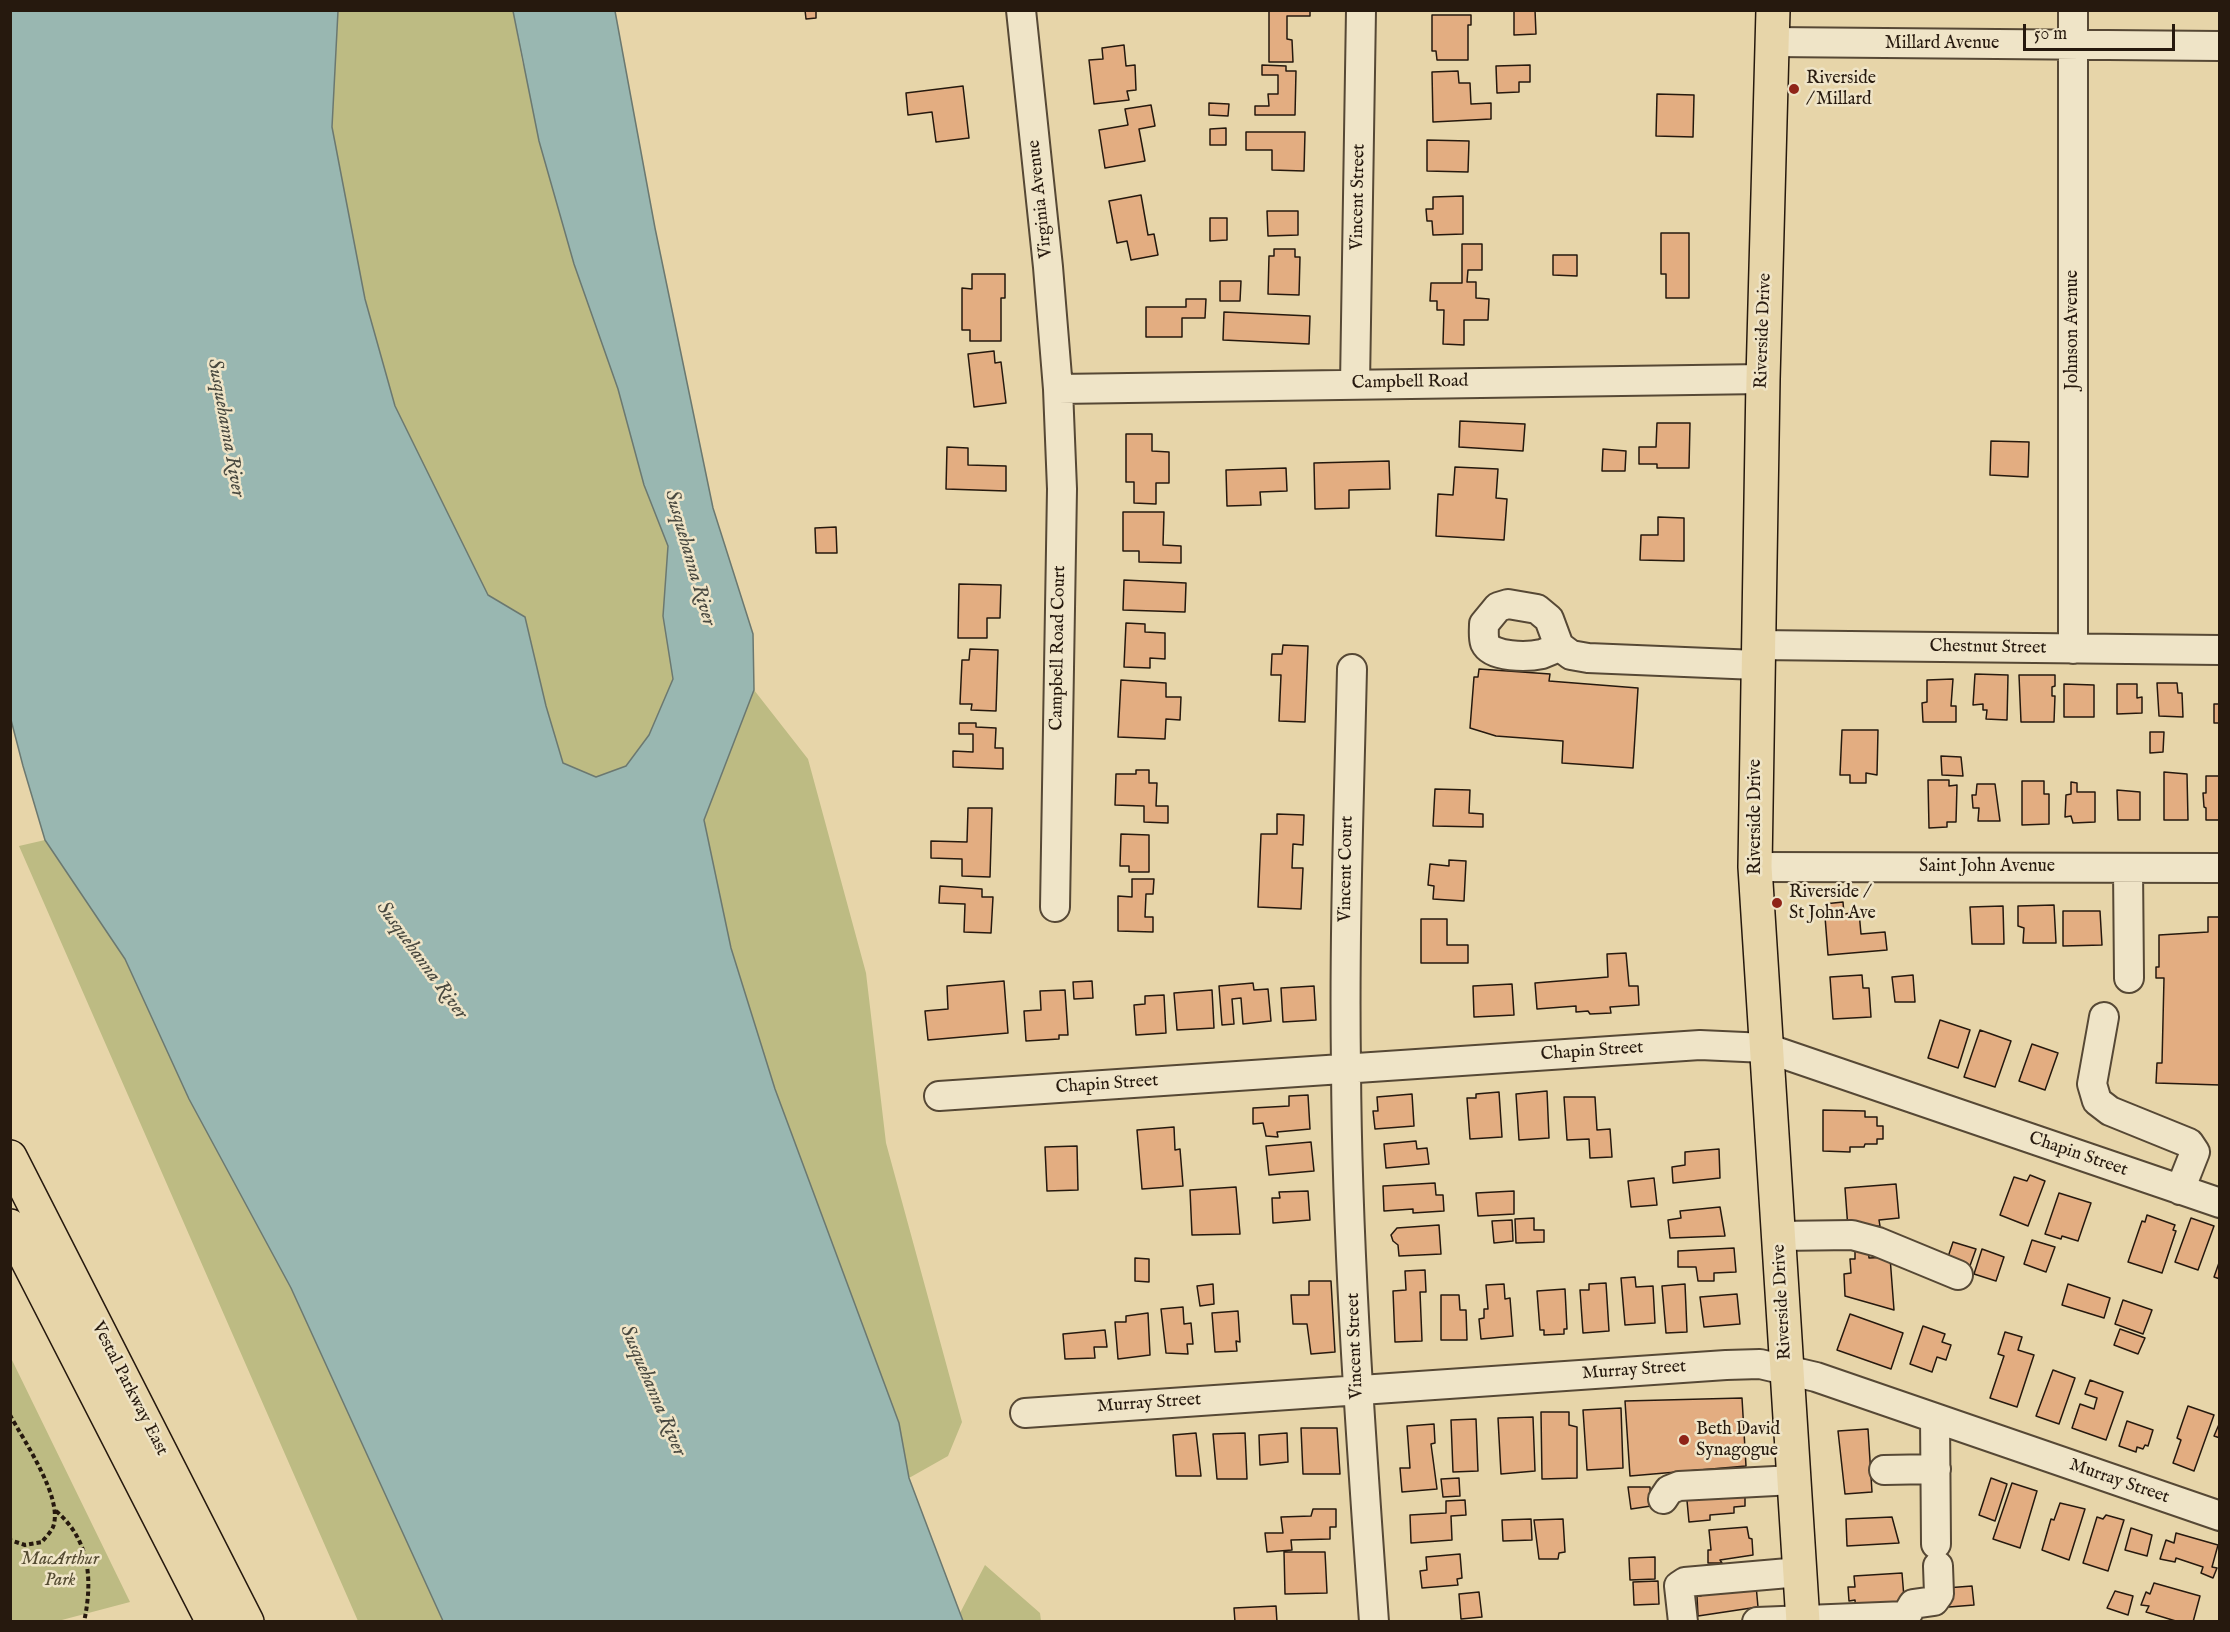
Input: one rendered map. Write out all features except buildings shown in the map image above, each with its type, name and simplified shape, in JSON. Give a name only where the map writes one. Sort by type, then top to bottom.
[{"type":"main road","name":"Riverside Drive","points":[[1773,26],[1757,655],[1755,867],[1803,1620]]},
{"type":"main road","name":"Vestal Parkway East","points":[[10,1157],[247,1622]]},
{"type":"main road","name":"Vestal Parkway East","points":[[10,1226],[213,1622]]},
{"type":"street","name":"Virginia Avenue","points":[[1021,10],[1048,267],[1058,389]]},
{"type":"street","name":"Vincent Street","points":[[1355,384],[1361,10]]},
{"type":"street","name":"Johnson Avenue","points":[[2073,10],[2073,649]]},
{"type":"street","name":"Millard Avenue","points":[[1773,26],[2073,44],[2220,46]]},
{"type":"street","name":"Campbell Road","points":[[1058,389],[1763,379]]},
{"type":"street","name":"Campbell Road Court","points":[[1055,907],[1062,489],[1058,389]]},
{"type":"street","name":"Chestnut Street","points":[[1559,646],[1570,655],[1588,658],[2073,649],[2220,650]]},
{"type":"street","name":"Vincent Court","points":[[1346,1069],[1352,669]]},
{"type":"street","name":"Saint John Avenue","points":[[1755,867],[2220,868]]},
{"type":"street","points":[[2128,868],[2129,978]]},
{"type":"street","points":[[2104,1017],[2092,1084],[2097,1101],[2110,1111],[2189,1143],[2194,1152],[2180,1190]]},
{"type":"street","name":"Chapin Street","points":[[939,1096],[1700,1045],[1766,1048],[2220,1203]]},
{"type":"street","name":"Vincent Street","points":[[1346,1069],[1357,1390],[1374,1622]]},
{"type":"street","points":[[1779,1236],[1852,1235],[1878,1242],[1958,1275]]},
{"type":"street","name":"Murray Street","points":[[1025,1413],[1760,1364],[1816,1377],[2220,1516]]},
{"type":"street","points":[[1757,1622],[1908,1618],[1913,1604],[1934,1601],[1939,1594],[1935,1418]]},
{"type":"street","points":[[1884,1470],[1936,1469]]},
{"type":"street","points":[[1663,1499],[1669,1490],[1679,1486],[1794,1480]]},
{"type":"street","points":[[1668,1570],[1799,1567]]},
{"type":"street","points":[[1683,1622],[1679,1586],[1684,1582],[1799,1567]]},
{"type":"path","points":[[10,1415],[52,1491],[55,1511],[53,1527],[42,1542],[25,1545],[10,1540]]},
{"type":"path","points":[[55,1511],[70,1523],[80,1539],[85,1560],[88,1603],[84,1622]]},
{"type":"green space","points":[[338,11],[513,11],[522,61],[644,485],[668,546],[663,616],[673,679],[649,735],[626,766],[596,777],[563,763],[546,706],[525,617],[488,595],[395,406],[365,299],[332,127]]},
{"type":"green space","points":[[754,690],[808,759],[866,973],[886,1143],[962,1422],[948,1456],[909,1478],[899,1423],[775,1089],[731,948],[704,820]]},
{"type":"green space","points":[[45,840],[125,959],[189,1099],[291,1288],[443,1621],[358,1621],[19,846]]},
{"type":"green space","name":"MacArthur Park","points":[[11,1358],[130,1602],[58,1621],[11,1621]]},
{"type":"green space","points":[[985,1565],[1040,1613],[1041,1621],[963,1621],[960,1613]]},
{"type":"water","name":"Susquehanna River","points":[[10,11],[338,11],[332,127],[365,299],[395,406],[488,595],[525,617],[546,706],[563,763],[596,777],[626,766],[649,735],[673,679],[663,616],[668,546],[644,485],[618,389],[574,264],[539,141],[513,11],[615,11],[655,228],[713,508],[753,634],[754,690],[704,820],[731,948],[775,1089],[899,1423],[909,1478],[963,1621],[443,1621],[291,1288],[189,1099],[125,959],[45,840],[23,766],[10,716]]},
{"type":"place","name":"Riverside / Millard","points":[[1794,89]]},
{"type":"place","name":"Riverside / St John Ave","points":[[1777,903]]},
{"type":"place","name":"Beth David Synagogue","points":[[1684,1440]]}]
